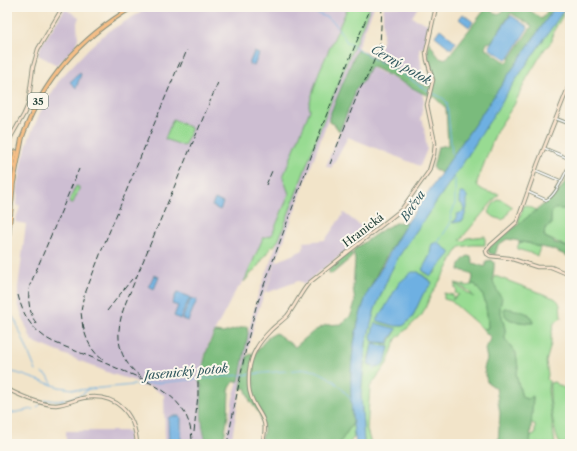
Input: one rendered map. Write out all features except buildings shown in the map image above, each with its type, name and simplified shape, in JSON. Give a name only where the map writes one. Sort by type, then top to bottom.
[{"type":"highway","name":"35","points":[[7,204],[11,171],[22,138]]},
{"type":"highway","name":"35","points":[[7,252],[13,184],[22,138]]},
{"type":"main road","name":"35","points":[[22,138],[40,98],[51,80],[68,59],[94,34],[133,7]]},
{"type":"street","points":[[7,144],[28,105],[33,67],[38,49],[63,7]]},
{"type":"street","name":"Hranická","points":[[262,444],[265,433],[264,421],[250,394],[249,374],[251,359],[256,349],[268,333],[289,313],[306,287],[336,261],[400,212],[425,178],[431,167],[435,150],[434,137],[427,109],[427,100],[433,78],[427,60],[426,50],[436,7]]},
{"type":"street","points":[[570,83],[569,89],[535,170],[517,222],[487,249],[487,254],[490,256],[509,258],[537,267],[551,268],[570,275]]},
{"type":"street","points":[[556,118],[570,124]]},
{"type":"street","points":[[544,148],[570,159]]},
{"type":"street","points":[[528,192],[548,199],[553,195],[570,164]]},
{"type":"street","points":[[535,170],[561,181]]},
{"type":"street","points":[[8,389],[48,404],[63,404],[83,398],[98,397],[112,401],[124,409],[132,420],[137,444]]},
{"type":"shaded area","points":[[149,7],[348,7],[319,72],[309,105],[311,110],[283,177],[289,193],[272,235],[263,238],[244,281],[235,292],[209,342],[204,358],[202,376],[199,376],[199,382],[202,386],[201,419],[207,444],[165,444],[164,395],[151,387],[138,386],[139,383],[135,381],[112,374],[32,341],[19,306],[18,288],[26,224],[15,222],[20,207],[17,205],[18,186],[29,138],[40,113],[60,79],[89,48],[106,33]]},
{"type":"shaded area","points":[[370,7],[374,7],[329,117],[256,316],[243,372],[231,444],[225,444],[233,398],[258,295],[318,134]]},
{"type":"shaded area","points":[[384,7],[418,7],[412,17],[430,25],[424,48],[419,48],[423,80],[419,83],[413,78],[378,60],[383,36]]},
{"type":"shaded area","points":[[65,9],[79,17],[77,23],[78,38],[75,47],[57,65],[38,55],[41,46]]},
{"type":"shaded area","points":[[370,67],[422,93],[424,101],[420,120],[423,121],[427,149],[420,166],[348,137],[331,168],[326,166],[354,97],[353,93],[361,83]]},
{"type":"shaded area","points":[[344,213],[370,233],[316,274],[304,285],[302,282],[298,281],[266,292],[276,262],[303,250],[304,242],[325,240]]},
{"type":"shaded area","points":[[66,431],[129,431],[129,444],[35,444],[66,443]]},
{"type":"green space","points":[[348,7],[370,7],[325,116],[279,239],[244,282],[263,238],[272,235],[289,194],[283,177],[310,110],[309,105],[319,72]]},
{"type":"green space","points":[[487,7],[495,14],[500,13],[509,7],[523,7],[542,19],[550,7],[555,7],[441,173],[433,168],[438,147],[448,145],[446,108],[434,97],[422,93],[375,68],[370,67],[363,80],[355,90],[340,130],[339,131],[334,124],[329,122],[329,117],[357,49],[413,78],[419,83],[428,86],[431,83],[428,57],[429,42],[441,59],[447,58]],"holes":[[[511,13],[532,26],[507,63],[485,48],[487,43],[491,42]]]},
{"type":"green space","points":[[566,7],[553,32],[552,41],[544,50],[527,78],[514,105],[497,130],[477,182],[477,185],[484,191],[499,194],[460,240],[464,241],[467,238],[485,236],[485,245],[460,247],[431,295],[422,315],[396,339],[388,362],[370,387],[367,430],[371,444],[364,444],[361,395],[366,343],[375,309],[399,256],[463,163],[513,84]],"holes":[[[431,247],[446,259],[440,263],[435,273],[427,274],[423,271],[423,268],[430,255]],[[418,272],[432,283],[423,294],[412,318],[403,326],[391,325],[378,321],[377,318],[383,312],[398,286],[409,276]],[[375,323],[397,329],[388,344],[374,342],[372,341],[371,336]],[[373,344],[389,347],[385,362],[382,366],[375,367],[370,365],[368,359]]]},
{"type":"green space","points":[[173,119],[191,128],[184,146],[165,139]]},
{"type":"green space","points":[[570,175],[570,210],[556,209],[552,211],[551,225],[545,228],[544,236],[555,243],[570,248],[570,257],[551,249],[535,246],[529,243],[519,243],[519,241],[507,239],[498,245],[495,255],[489,253],[488,249],[493,244],[557,194]]},
{"type":"green space","points":[[76,186],[79,187],[79,189],[73,203],[70,204],[69,201]]},
{"type":"green space","points":[[499,199],[513,207],[502,220],[494,217],[488,212],[494,203]]},
{"type":"green space","points":[[524,205],[537,210],[521,223],[518,222]]},
{"type":"green space","points":[[556,208],[570,210],[570,248],[545,237],[544,229],[551,225],[551,213]]},
{"type":"green space","points":[[398,222],[407,223],[376,275],[362,308],[354,340],[351,373],[353,423],[339,444],[260,444],[264,430],[259,413],[250,401],[245,388],[241,390],[247,356],[257,351],[267,338],[276,333],[295,347],[314,331],[326,325],[342,324],[351,315],[355,302],[353,288],[355,260],[353,250],[385,228]]},
{"type":"green space","points":[[521,242],[540,248],[537,256],[517,249],[519,243]]},
{"type":"green space","points":[[350,252],[352,253],[352,257],[332,274],[329,273],[329,270]]},
{"type":"green space","points":[[468,256],[471,257],[473,263],[485,267],[486,261],[492,260],[494,262],[493,281],[495,288],[502,298],[500,308],[505,329],[505,339],[516,353],[518,368],[516,375],[522,397],[527,399],[533,396],[530,444],[498,444],[500,413],[496,388],[487,382],[484,368],[487,359],[485,349],[491,340],[489,335],[486,334],[483,329],[488,328],[485,301],[475,284],[471,285],[473,278],[472,274],[459,270],[461,262]]},
{"type":"green space","points":[[495,276],[554,298],[559,304],[561,318],[554,323],[551,344],[546,362],[555,444],[530,444],[531,435],[535,434],[535,424],[531,423],[533,397],[527,399],[522,397],[516,375],[518,368],[516,353],[505,339],[505,329],[500,308],[501,298],[493,281]],"holes":[[[505,308],[529,314],[533,323],[513,321],[505,315]]]},
{"type":"green space","points":[[455,283],[468,286],[476,284],[484,298],[488,329],[483,329],[451,301],[444,299],[444,293],[453,295],[453,300],[459,295],[455,293],[457,289],[455,288],[455,284],[474,297],[469,291]]},
{"type":"green space","points":[[504,309],[518,310],[527,314],[532,319],[533,323],[518,322],[510,319],[505,315]]},
{"type":"green space","points":[[247,326],[248,334],[239,381],[233,382],[229,390],[228,415],[223,444],[207,444],[202,422],[202,386],[199,382],[199,376],[202,375],[208,348],[215,332],[223,333]]},
{"type":"green space","points":[[554,382],[570,392],[570,444],[560,444],[555,432],[550,389],[550,383]]},
{"type":"green space","points":[[353,423],[354,437],[349,444],[339,444]]},
{"type":"water","points":[[555,7],[566,7],[513,84],[463,163],[399,256],[390,273],[375,309],[366,343],[361,395],[364,444],[356,444],[351,406],[351,368],[356,331],[367,294],[407,223]]},
{"type":"water","points":[[463,14],[473,22],[469,27],[459,19]]},
{"type":"water","points":[[510,16],[528,28],[509,58],[506,59],[490,49],[489,46]]},
{"type":"water","points":[[440,29],[456,42],[451,49],[435,36]]},
{"type":"water","points":[[254,52],[259,54],[254,66],[249,64]]},
{"type":"water","points":[[80,73],[81,74],[76,88],[70,82]]},
{"type":"water","points":[[460,193],[464,193],[467,196],[467,208],[463,221],[453,223],[452,222],[455,221],[457,214],[463,212],[464,210],[462,204],[460,203]]},
{"type":"water","points":[[215,199],[223,203],[220,210],[212,206]]},
{"type":"water","points":[[437,242],[450,252],[450,254],[431,276],[422,270],[430,255],[432,244]]},
{"type":"water","points":[[412,272],[418,272],[432,283],[423,294],[412,318],[403,326],[395,326],[376,320],[399,283]]},
{"type":"water","points":[[154,275],[159,277],[154,289],[149,286]]},
{"type":"water","points":[[177,292],[190,297],[180,319],[174,316],[178,306],[172,304]]},
{"type":"water","points":[[191,298],[197,300],[188,321],[182,319]]},
{"type":"water","points":[[375,323],[397,329],[389,340],[389,343],[372,341],[371,336]]},
{"type":"water","points":[[372,344],[389,347],[386,359],[382,366],[375,367],[368,364]]},
{"type":"water","points":[[172,416],[179,416],[181,418],[181,444],[169,444],[168,418]]},
{"type":"waterway","name":"Černý potok","points":[[302,7],[328,18],[334,22],[347,42],[444,99],[447,103],[453,155]]},
{"type":"waterway","points":[[437,244],[450,224],[451,215],[455,204],[455,179]]},
{"type":"waterway","points":[[7,314],[13,317],[16,322],[36,371]]},
{"type":"waterway","points":[[373,370],[375,366]]},
{"type":"waterway","name":"Jasenický potok","points":[[7,371],[59,387],[79,390],[307,369],[320,373],[332,380],[351,400]]},
{"type":"waterway","points":[[42,373],[48,376],[53,385]]},
{"type":"waterway","points":[[44,401],[69,399],[78,396],[87,390]]},
{"type":"waterway","points":[[7,414],[33,409]]},
{"type":"railway","points":[[227,444],[247,343],[256,307],[326,116],[371,7]]},
{"type":"railway","points":[[330,164],[359,91],[368,75],[380,46],[382,7]]},
{"type":"railway","points":[[180,67],[187,50]]},
{"type":"railway","points":[[83,328],[81,312],[83,299],[180,62]]},
{"type":"railway","points":[[149,382],[138,374],[124,357],[120,347],[119,326],[126,302],[219,80]]},
{"type":"railway","points":[[36,324],[29,305],[30,285],[79,169]]},
{"type":"railway","points":[[266,185],[272,171]]},
{"type":"railway","points":[[107,311],[132,279]]},
{"type":"railway","points":[[18,295],[21,306],[29,321],[36,330],[49,340],[146,381],[168,394],[178,403],[185,413],[190,426],[192,440]]},
{"type":"railway","points":[[83,324],[89,344],[95,353],[103,360]]},
{"type":"railway","points":[[194,432],[198,395],[198,376]]},
{"type":"water label","name":"Bečva","points":[[413,206]]}]
